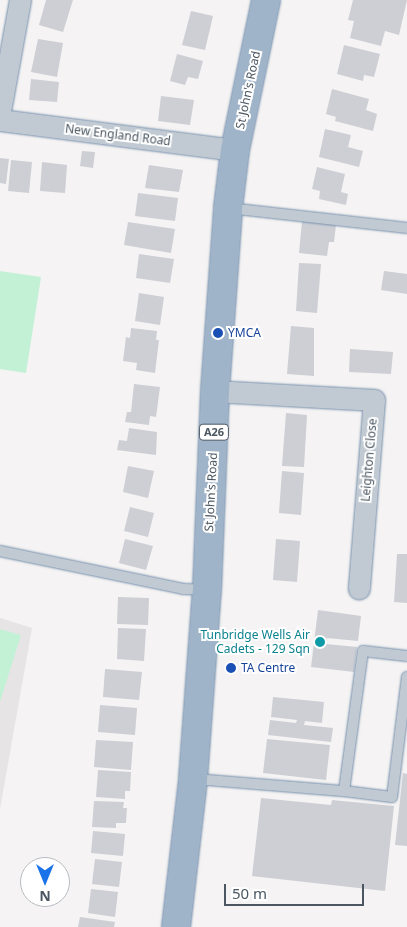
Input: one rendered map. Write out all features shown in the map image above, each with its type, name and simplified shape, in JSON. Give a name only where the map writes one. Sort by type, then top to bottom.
[{"type":"highway","name":"St John's Road","points":[[176,927],[193,779],[207,590],[215,391],[228,208],[235,150],[266,0]]},
{"type":"street","points":[[0,111],[20,0]]},
{"type":"street","name":"New England Road","points":[[0,120],[235,150]]},
{"type":"street","name":"Leighton Close","points":[[215,391],[374,400],[359,588]]},
{"type":"lane","points":[[228,208],[407,228]]},
{"type":"lane","points":[[0,551],[183,589],[207,590]]},
{"type":"lane","points":[[344,791],[363,651],[407,656]]},
{"type":"lane","points":[[193,779],[344,791],[392,797],[407,677]]},
{"type":"shaded area","points":[[0,618],[32,628],[0,809]]},
{"type":"green space","points":[[0,271],[41,277],[26,373],[0,369]]},
{"type":"green space","points":[[0,629],[21,635],[0,702]]},
{"type":"building","points":[[46,0],[73,0],[63,32],[39,25]]},
{"type":"building","points":[[353,0],[407,0],[399,35],[385,31],[381,46],[350,38],[354,21],[348,20]]},
{"type":"building","points":[[191,11],[213,16],[205,50],[182,45]]},
{"type":"building","points":[[38,39],[63,43],[57,77],[31,72]]},
{"type":"building","points":[[344,45],[380,54],[374,77],[364,75],[363,81],[337,74]]},
{"type":"building","points":[[177,54],[203,61],[198,79],[188,77],[185,85],[170,81]]},
{"type":"building","points":[[31,79],[59,82],[57,102],[29,100]]},
{"type":"building","points":[[332,89],[369,99],[366,110],[377,114],[373,131],[335,121],[336,117],[326,114]]},
{"type":"building","points":[[161,96],[194,100],[190,125],[158,121]]},
{"type":"building","points":[[325,129],[351,135],[348,147],[363,151],[359,167],[319,157]]},
{"type":"building","points":[[82,151],[95,152],[93,168],[80,166]]},
{"type":"building","points":[[0,158],[9,159],[6,184],[0,183]]},
{"type":"building","points":[[11,160],[32,162],[29,193],[8,191]]},
{"type":"building","points":[[42,162],[67,165],[65,193],[40,191]]},
{"type":"building","points":[[149,165],[183,170],[179,192],[145,188]]},
{"type":"building","points":[[317,167],[345,174],[341,192],[348,194],[346,205],[319,199],[320,191],[312,189]]},
{"type":"building","points":[[138,193],[178,198],[175,221],[135,216]]},
{"type":"building","points":[[302,221],[336,225],[334,242],[329,242],[327,256],[299,253]]},
{"type":"building","points":[[128,222],[175,229],[171,253],[124,245]]},
{"type":"building","points":[[139,254],[174,259],[170,283],[136,278]]},
{"type":"building","points":[[299,263],[321,264],[317,313],[296,311]]},
{"type":"building","points":[[384,271],[407,274],[407,294],[381,290]]},
{"type":"building","points":[[139,293],[164,297],[160,325],[135,321]]},
{"type":"building","points":[[291,326],[314,328],[314,376],[287,374]]},
{"type":"building","points":[[131,328],[157,331],[156,340],[159,340],[155,373],[136,370],[137,363],[123,361],[126,337],[130,338]]},
{"type":"building","points":[[350,349],[393,352],[391,374],[349,372]]},
{"type":"building","points":[[134,384],[160,387],[156,417],[150,416],[149,425],[125,422],[127,412],[131,412]]},
{"type":"building","points":[[286,413],[307,415],[304,467],[282,466]]},
{"type":"building","points":[[129,428],[157,432],[156,455],[117,450],[119,440],[127,441]]},
{"type":"building","points":[[128,466],[154,471],[148,498],[123,492]]},
{"type":"building","points":[[282,471],[304,473],[301,515],[279,513]]},
{"type":"building","points":[[130,507],[154,513],[148,537],[124,531]]},
{"type":"building","points":[[125,539],[153,546],[146,570],[119,563]]},
{"type":"building","points":[[276,539],[300,541],[297,582],[273,580]]},
{"type":"building","points":[[397,554],[407,554],[407,603],[394,602]]},
{"type":"building","points":[[118,597],[149,598],[148,625],[117,624]]},
{"type":"building","name":"Tunbridge Wells Air Cadets - 129 Sqn","points":[[318,610],[361,616],[358,641],[327,638],[326,644],[357,647],[354,672],[311,667]]},
{"type":"building","points":[[118,628],[146,629],[144,661],[117,659]]},
{"type":"building","points":[[105,669],[142,672],[139,700],[103,697]]},
{"type":"building","points":[[273,697],[324,702],[322,723],[305,721],[304,725],[333,728],[331,742],[268,735],[270,720],[296,723],[297,720],[271,717]]},
{"type":"building","points":[[100,705],[137,708],[135,735],[98,732]]},
{"type":"building","points":[[267,739],[330,745],[326,780],[263,773]]},
{"type":"building","points":[[96,740],[133,742],[131,770],[94,767]]},
{"type":"building","points":[[98,770],[131,772],[130,791],[125,791],[125,799],[96,797]]},
{"type":"building","points":[[403,773],[407,774],[407,846],[395,845]]},
{"type":"building","points":[[261,798],[331,805],[332,800],[394,806],[385,891],[252,876]]},
{"type":"building","points":[[94,801],[124,802],[123,808],[127,808],[126,823],[116,823],[116,828],[92,827]]},
{"type":"building","points":[[93,831],[125,834],[123,856],[91,853]]},
{"type":"building","points":[[95,859],[122,862],[119,887],[92,884]]},
{"type":"building","points":[[91,889],[118,892],[115,917],[88,913]]},
{"type":"building","points":[[80,917],[115,922],[114,927],[78,927]]},
{"type":"place","name":"YMCA","points":[[218,333]]},
{"type":"place","name":"Tunbridge Wells Air Cadets - 129 Sqn","points":[[320,642]]},
{"type":"place","name":"TA Centre","points":[[231,668]]}]
